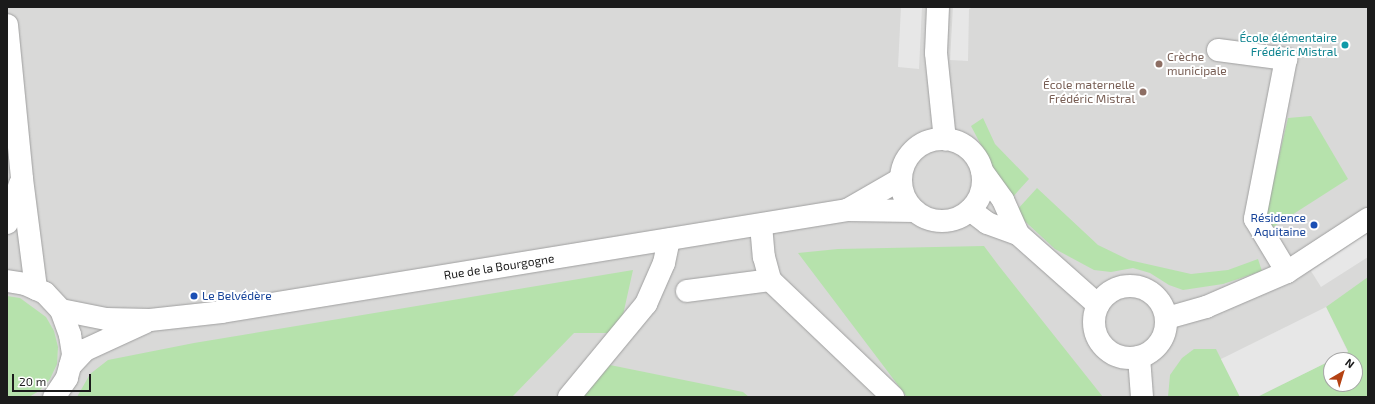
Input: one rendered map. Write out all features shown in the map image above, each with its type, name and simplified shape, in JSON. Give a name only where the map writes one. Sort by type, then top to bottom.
[{"type":"street","points":[[938,7],[936,53],[944,140]]},
{"type":"street","points":[[7,25],[22,179],[36,289]]},
{"type":"street","points":[[1218,50],[1286,59],[1255,219],[1287,272]]},
{"type":"street","points":[[982,172],[982,186],[978,199],[970,210],[948,220],[925,217],[915,211],[904,196],[901,179],[905,161],[917,147],[928,141],[944,140],[958,143],[972,153],[982,172],[1003,200],[1018,234]]},
{"type":"street","points":[[7,223],[22,179]]},
{"type":"street","name":"Rue de la Bourgogne","points":[[847,210],[901,179]]},
{"type":"street","name":"Rue de la Bourgogne","points":[[61,310],[106,319],[150,320],[222,312],[847,210],[915,211]]},
{"type":"street","points":[[970,210],[987,222],[1018,234],[1098,305]]},
{"type":"street","points":[[1167,318],[1206,307],[1287,272],[1368,220]]},
{"type":"street","points":[[761,225],[764,257],[770,280],[893,397]]},
{"type":"street","points":[[569,397],[646,304],[664,263],[669,240]]},
{"type":"street","points":[[687,291],[770,280]]},
{"type":"street","points":[[7,281],[25,284],[36,289],[45,294],[61,310],[70,335],[73,355],[67,378],[54,397]]},
{"type":"street","points":[[1137,286],[1157,297],[1167,318],[1164,338],[1149,354],[1139,358],[1116,355],[1098,339],[1094,328],[1098,305],[1114,289],[1137,286]]},
{"type":"street","name":"Rue de la Bourgogne","points":[[70,366],[85,350],[150,320]]},
{"type":"street","points":[[1139,358],[1142,397]]},
{"type":"shaded area","points":[[7,7],[1368,7],[1368,397],[7,397]]},
{"type":"shaded area","points":[[901,7],[922,7],[919,69],[898,67]]},
{"type":"shaded area","points":[[953,7],[974,7],[969,9],[968,61],[950,60]]},
{"type":"shaded area","points":[[1368,233],[1368,257],[1321,287],[1311,271]]},
{"type":"shaded area","points":[[1326,307],[1348,352],[1323,352],[1323,364],[1257,397],[1240,397],[1221,359]]},
{"type":"green space","points":[[1311,116],[1348,179],[1270,229],[1265,216],[1288,118]]},
{"type":"green space","points":[[983,118],[995,144],[1029,179],[1010,200],[971,126]]},
{"type":"green space","points":[[1037,188],[1098,245],[1129,260],[1191,274],[1228,270],[1258,259],[1262,271],[1223,284],[1183,290],[1169,285],[1150,273],[1133,268],[1111,272],[1094,270],[1055,249],[1015,212]]},
{"type":"green space","points":[[984,246],[1103,397],[907,397],[798,253],[838,249]]},
{"type":"green space","points":[[633,270],[619,333],[574,333],[512,397],[77,397],[90,374],[108,360],[194,343]]},
{"type":"green space","points":[[1368,277],[1368,397],[1257,397],[1323,364],[1323,392],[1363,392],[1363,352],[1346,352],[1348,351],[1326,307]]},
{"type":"green space","points":[[7,296],[20,298],[46,317],[54,331],[58,347],[57,364],[50,379],[39,391],[29,397],[7,397]]},
{"type":"green space","points":[[1194,349],[1216,349],[1240,397],[1168,397],[1170,375],[1182,358]]},
{"type":"green space","points":[[610,365],[743,392],[749,397],[583,397]]},
{"type":"place","name":"École élémentaire Frédéric Mistral","points":[[1345,45]]},
{"type":"place","name":"Crèche municipale","points":[[1159,64]]},
{"type":"place","name":"École maternelle Frédéric Mistral","points":[[1143,92]]},
{"type":"place","name":"Résidence Aquitaine","points":[[1314,225]]},
{"type":"place","name":"Le Belvédère","points":[[194,296]]}]
